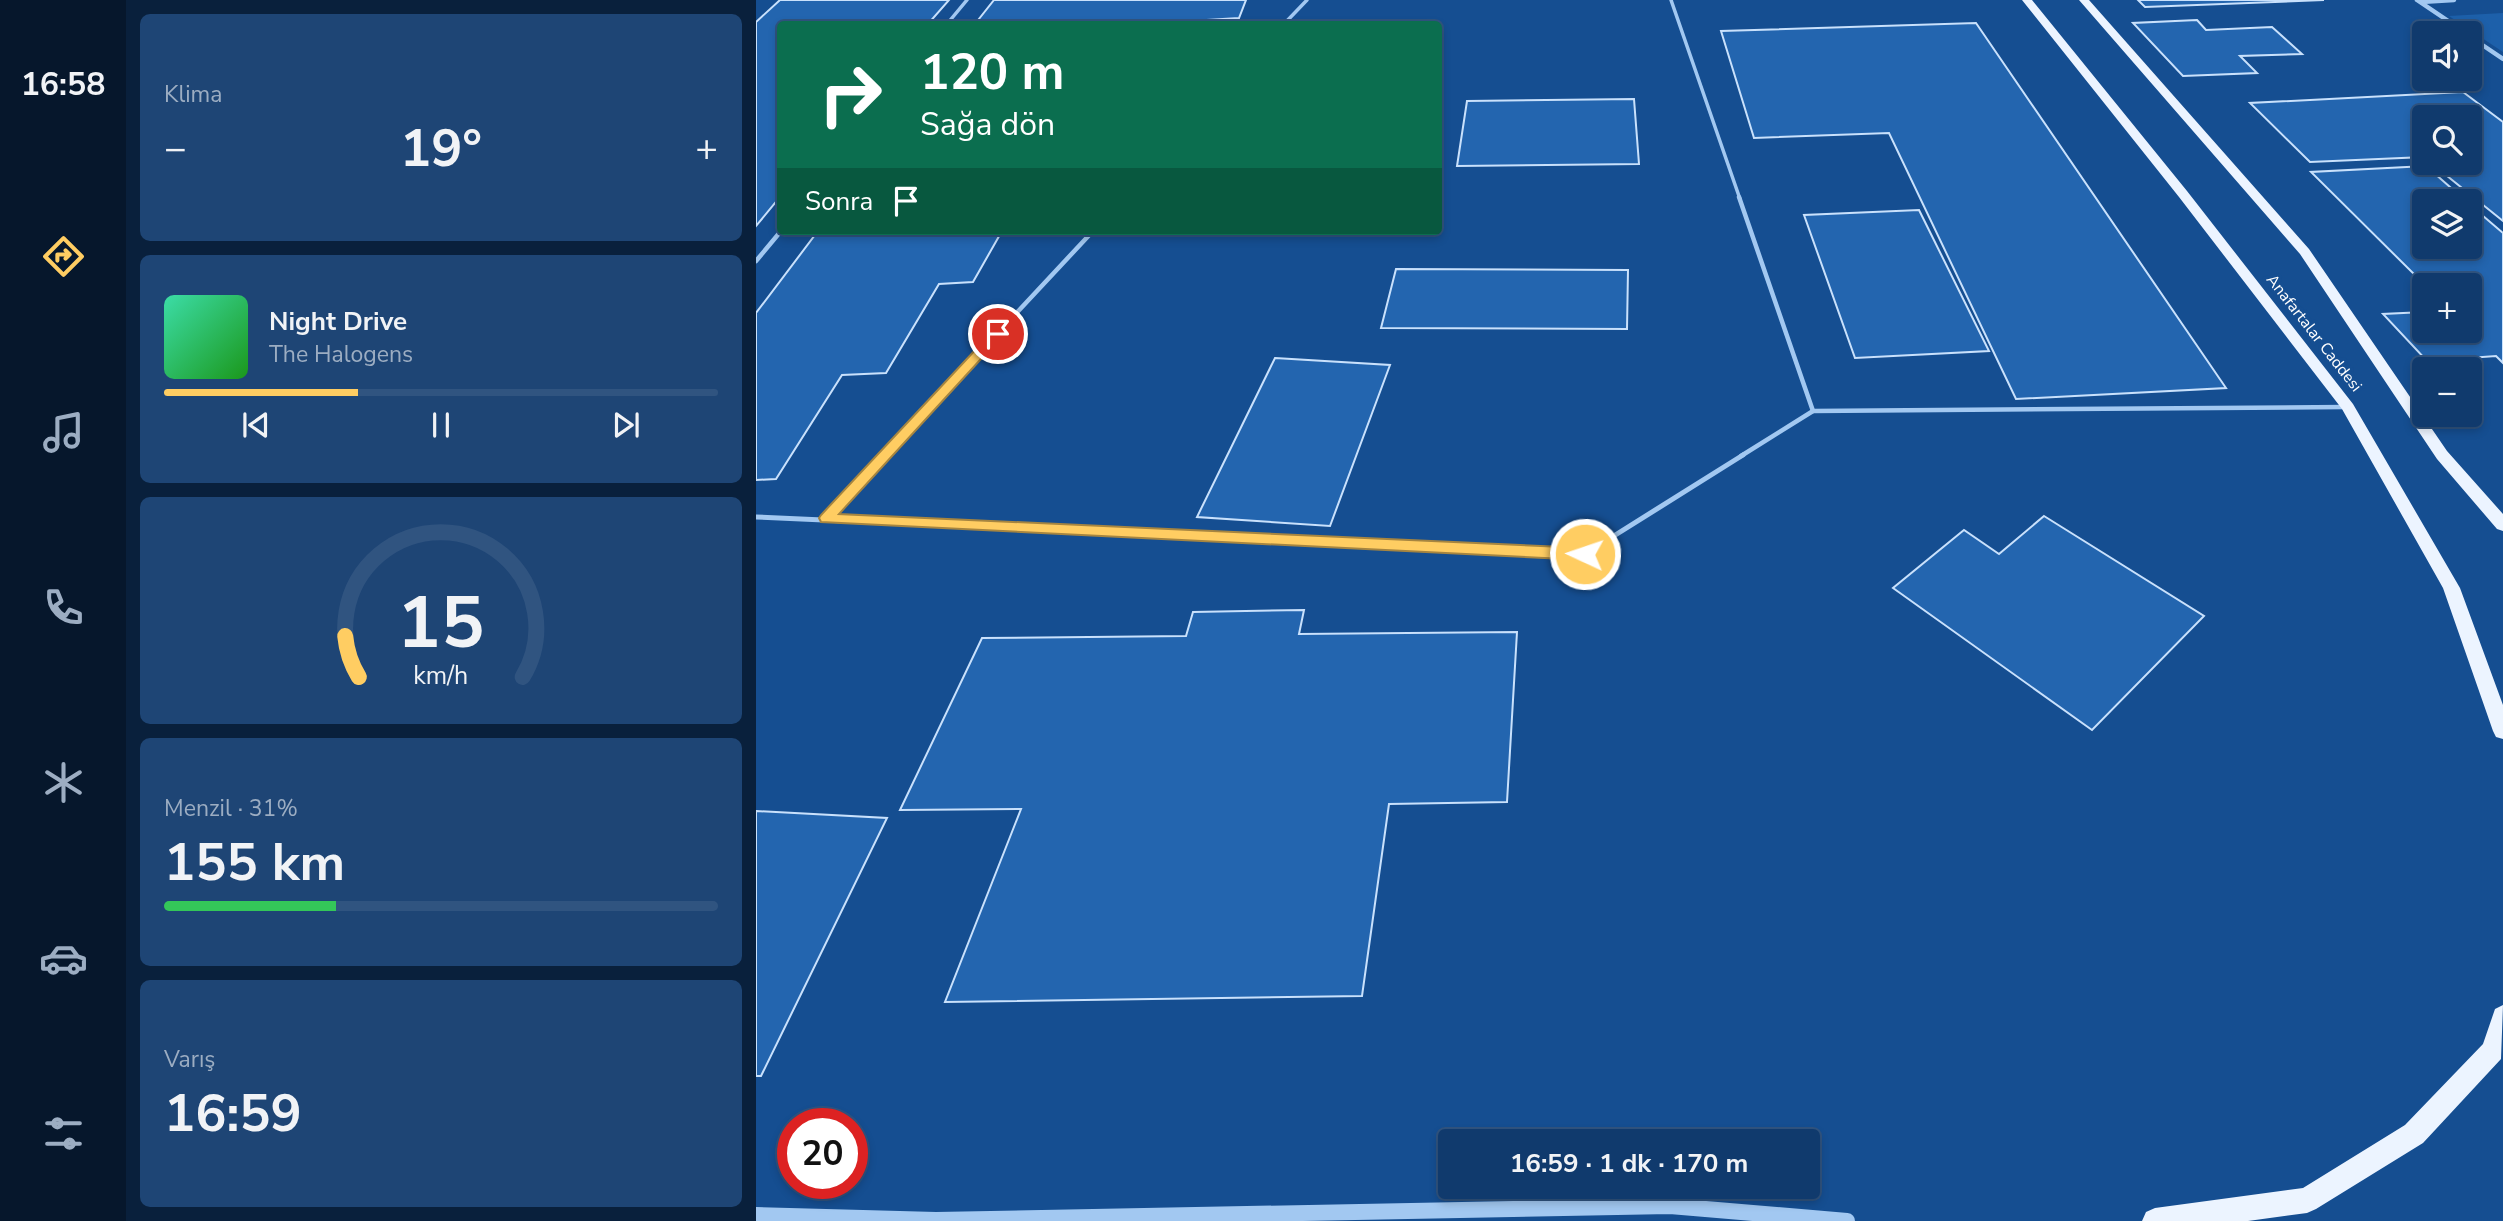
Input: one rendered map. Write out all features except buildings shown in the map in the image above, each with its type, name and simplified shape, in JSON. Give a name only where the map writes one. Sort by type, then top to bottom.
[{"type":"main road","name":"Anafartalar Caddesi","points":[[2027,0],[2183,194],[2348,407],[2451,588],[2503,731]]},
{"type":"main road","name":"Anafartalar Caddesi","points":[[2084,0],[2305,252],[2442,455],[2503,525]]},
{"type":"main road","points":[[2155,1221],[2307,1200],[2414,1134],[2494,1051],[2503,1017]]},
{"type":"street","points":[[2419,1],[2454,0]]},
{"type":"street","points":[[2419,1],[2447,21]]},
{"type":"street","points":[[2482,45],[2503,59]]},
{"type":"street","points":[[756,1215],[936,1220],[1670,1206],[1847,1221]]},
{"type":"lane","points":[[950,21],[967,0]]},
{"type":"lane","points":[[1287,21],[1307,0]]},
{"type":"lane","points":[[1671,0],[1813,411]]},
{"type":"lane","points":[[756,261],[777,235]]},
{"type":"lane","points":[[826,518],[1089,235]]},
{"type":"lane","points":[[756,517],[826,518],[1585,554],[1813,411],[2348,407]]},
{"type":"shaded area","points":[[2503,13],[2503,52],[2482,38],[2482,21],[2456,21],[2449,16]]},
{"type":"route","points":[[998,334],[826,518],[1585,554]]}]
